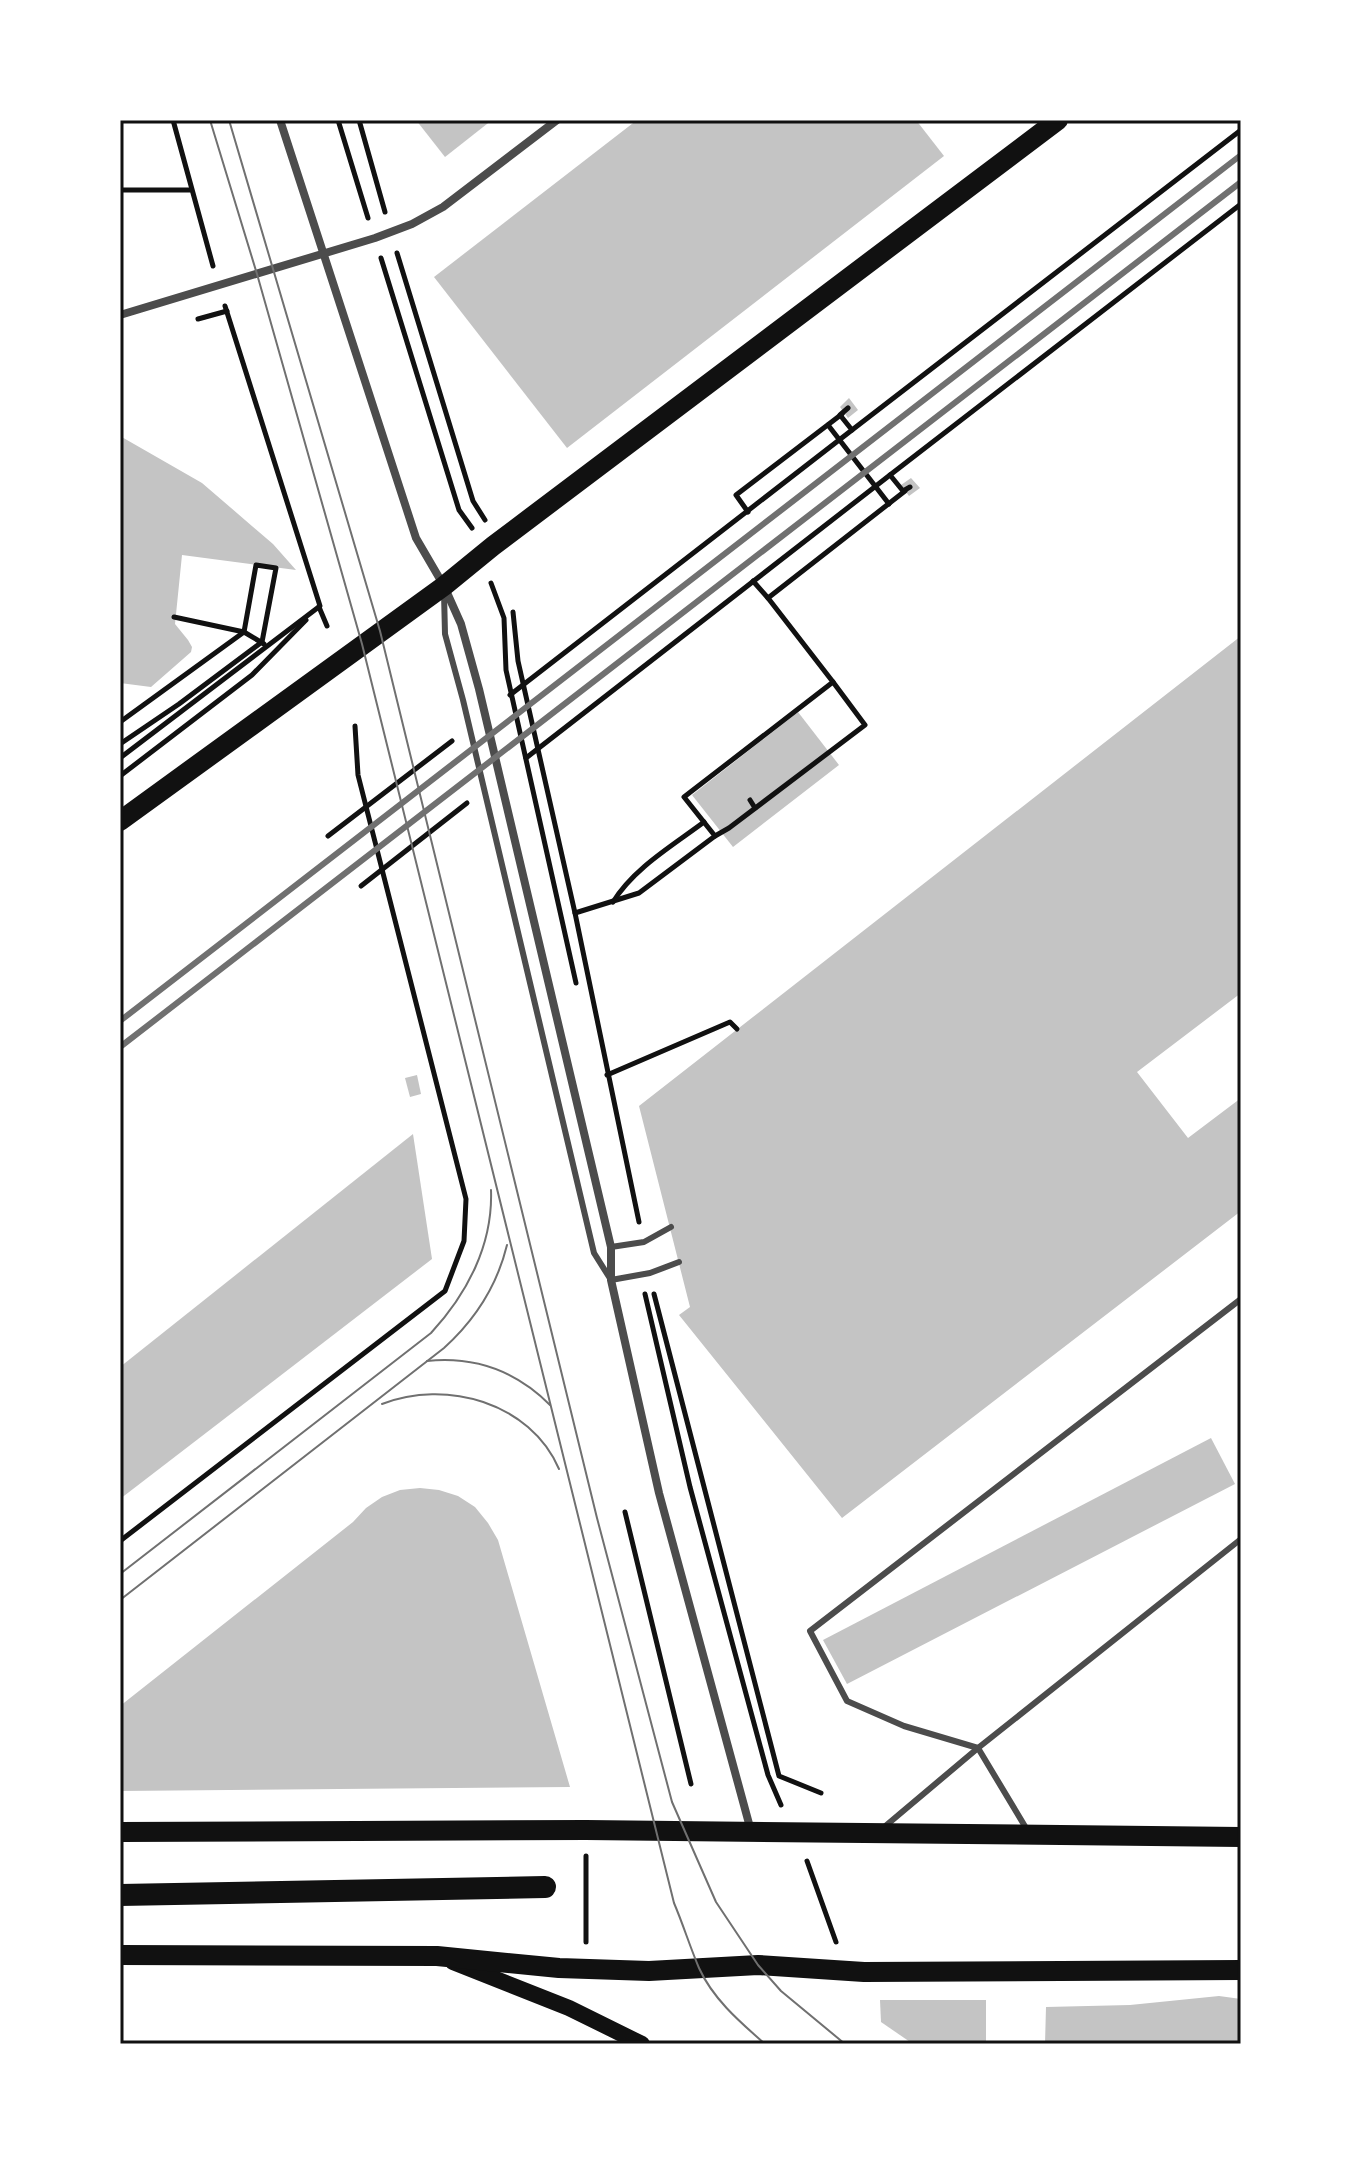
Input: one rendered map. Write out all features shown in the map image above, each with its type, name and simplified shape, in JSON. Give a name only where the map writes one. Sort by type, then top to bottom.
[{"type":"highway","points":[[120,1895],[545,1887]]},
{"type":"main road","points":[[120,821],[444,586],[1058,120]]},
{"type":"main road","points":[[120,1832],[586,1830],[1241,1837]]},
{"type":"main road","points":[[120,1955],[437,1956],[586,1969],[662,1970],[758,1965],[846,1971],[1241,1970]]},
{"type":"main road","points":[[437,1956],[569,2008],[642,2044]]},
{"type":"street","points":[[280,120],[416,538],[444,586],[461,624],[489,727],[570,1083],[611,1247],[611,1280],[659,1493],[751,1833]]},
{"type":"street","points":[[121,315],[391,232],[443,207],[557,120]]},
{"type":"lane","points":[[444,586],[445,634],[467,715],[594,1253],[611,1280],[650,1273],[679,1262]]},
{"type":"lane","points":[[611,1247],[644,1242],[671,1227]]},
{"type":"lane","points":[[1031,1837],[978,1748],[904,1726],[847,1701],[810,1631],[1241,1299]]},
{"type":"lane","points":[[874,1835],[978,1748],[1241,1539]]},
{"type":"path","points":[[173,120],[219,286],[327,626]]},
{"type":"path","points":[[338,120],[459,510],[472,527],[504,618],[506,670],[576,986]]},
{"type":"path","points":[[359,120],[473,501],[486,520]]},
{"type":"path","points":[[500,703],[1241,130]]},
{"type":"path","points":[[120,190],[190,190]]},
{"type":"path","points":[[517,765],[1241,204]]},
{"type":"path","points":[[748,512],[736,495],[848,408],[840,415],[852,430]]},
{"type":"path","points":[[828,425],[889,504]]},
{"type":"path","points":[[768,598],[910,487],[903,491],[890,475]]},
{"type":"path","points":[[120,722],[244,632],[256,565],[276,568],[264,645],[120,758]]},
{"type":"path","points":[[575,913],[639,893],[865,725],[753,581]]},
{"type":"path","points":[[120,744],[320,606]]},
{"type":"path","points":[[120,776],[252,675],[320,606]]},
{"type":"path","points":[[513,612],[518,661],[644,1242]]},
{"type":"path","points":[[174,617],[244,632],[264,645]]},
{"type":"path","points":[[715,836],[684,797],[833,682]]},
{"type":"path","points":[[120,1541],[445,1291],[464,1241],[466,1199],[358,775],[355,726]]},
{"type":"path","points":[[328,836],[464,732]]},
{"type":"path","points":[[750,800],[755,808]]},
{"type":"path","points":[[361,886],[469,802]]},
{"type":"path","points":[[613,902],[637,872],[704,822]]},
{"type":"path","points":[[607,1075],[730,1022],[737,1029]]},
{"type":"path","points":[[650,1273],[779,1776],[821,1793]]},
{"type":"path","points":[[641,1274],[690,1487],[768,1775],[809,1864],[846,1971]]},
{"type":"path","points":[[625,1512],[691,1784]]},
{"type":"path","points":[[741,1798],[779,1800]]},
{"type":"path","points":[[586,1830],[586,1969]]},
{"type":"building","points":[[416,120],[492,120],[445,157]]},
{"type":"building","points":[[637,120],[916,120],[944,156],[567,448],[434,277]]},
{"type":"building","points":[[849,398],[858,410],[848,418],[840,407]]},
{"type":"building","points":[[120,436],[202,483],[273,544],[296,570],[182,555],[175,624],[192,647],[191,652],[151,687],[120,683]]},
{"type":"building","points":[[911,478],[920,488],[909,496],[901,485]]},
{"type":"building","points":[[1241,636],[1241,993],[1137,1072],[1188,1138],[1241,1098],[1241,1211],[842,1518],[679,1315],[690,1307],[639,1106]]},
{"type":"building","points":[[798,712],[839,765],[733,847],[692,795]]},
{"type":"building","points":[[417,1075],[421,1094],[410,1097],[405,1078]]},
{"type":"building","points":[[413,1134],[432,1259],[120,1499],[120,1367]]},
{"type":"building","points":[[1211,1438],[1235,1484],[847,1684],[823,1640]]},
{"type":"building","points":[[420,1488],[458,1496],[475,1507],[498,1540],[570,1787],[120,1791],[120,1706],[353,1522],[366,1508],[400,1490]]},
{"type":"building","points":[[1219,1996],[1241,1999],[1241,2044],[1045,2044],[1046,2007],[1130,2005]]},
{"type":"building","points":[[880,2000],[986,2000],[986,2044],[913,2044],[881,2022]]},
{"type":"tram line","points":[[210,120],[362,644],[674,1903],[696,1960],[712,1990],[765,2044]]},
{"type":"tram line","points":[[229,120],[380,631],[597,1518],[672,1802],[716,1902],[758,1965],[781,1991],[845,2044]]},
{"type":"tram line","points":[[120,1574],[431,1333],[456,1302],[475,1268],[488,1230],[491,1190]]},
{"type":"tram line","points":[[120,1600],[444,1348],[484,1301],[507,1245]]},
{"type":"tram line","points":[[427,1361],[462,1361],[494,1368],[523,1383],[550,1405]]},
{"type":"tram line","points":[[382,1404],[432,1394],[483,1402],[507,1412],[528,1427],[546,1446],[559,1469]]},
{"type":"railway","points":[[120,1021],[1241,155]]},
{"type":"railway","points":[[120,1047],[1241,182]]}]
